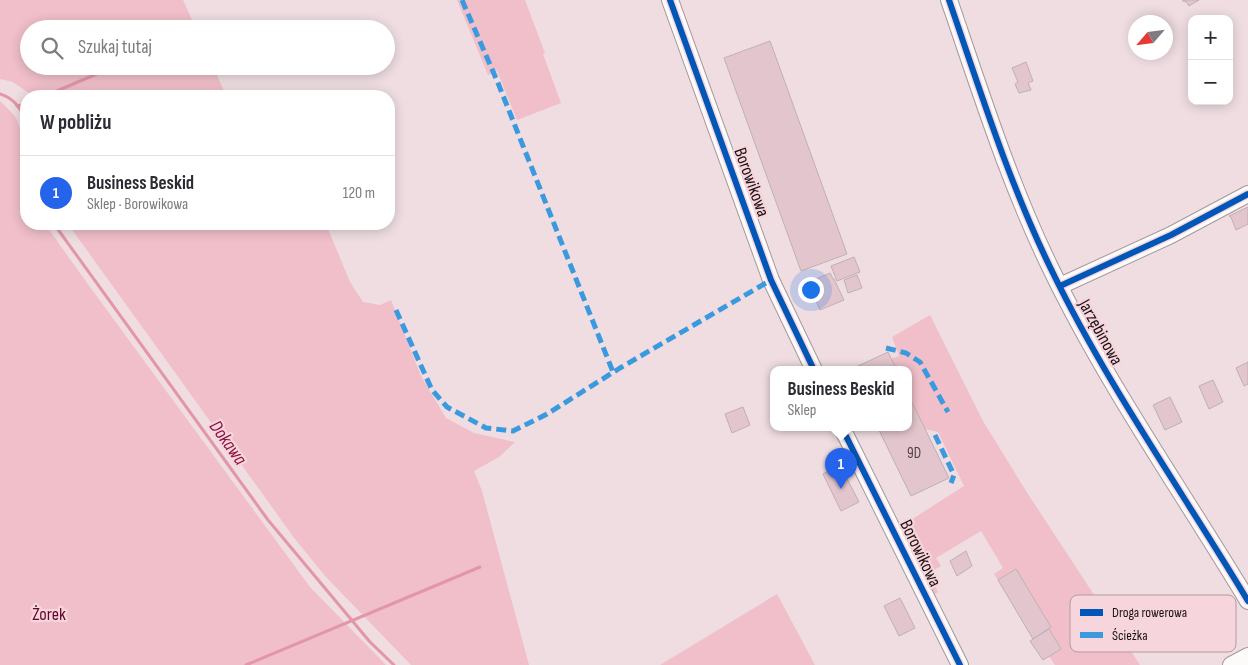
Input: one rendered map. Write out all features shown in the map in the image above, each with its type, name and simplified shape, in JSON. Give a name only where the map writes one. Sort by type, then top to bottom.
[{"type":"street","name":"Borowikowa","points":[[670,0],[771,280],[812,366]]},
{"type":"street","name":"Jarzębinowa","points":[[949,0],[1021,202],[1060,286],[1088,340],[1120,395],[1248,601]]},
{"type":"street","points":[[1060,286],[1171,236],[1248,194]]},
{"type":"street","name":"Borowikowa","points":[[843,431],[960,665]]},
{"type":"street","points":[[1231,665],[1248,656]]},
{"type":"green space","points":[[0,0],[183,0],[192,20],[20,20],[20,75],[217,75],[223,90],[24,90],[13,82],[0,79]]},
{"type":"green space","points":[[457,0],[525,0],[561,103],[517,120],[497,71],[488,75]]},
{"type":"green space","name":"Żorek","points":[[0,101],[16,118],[20,129],[20,230],[49,230],[310,587],[386,665],[0,665]]},
{"type":"green space","points":[[72,230],[328,230],[350,282],[363,302],[380,305],[391,300],[421,376],[446,418],[474,433],[515,442],[499,457],[474,471],[482,491],[529,665],[411,665],[326,577],[295,539]]},
{"type":"green space","points":[[930,315],[983,421],[1094,595],[1070,595],[1070,652],[1131,652],[1140,665],[1055,665],[1049,656],[1061,649],[1049,629],[1051,627],[1016,570],[998,580],[994,574],[1003,568],[981,531],[936,558],[941,566],[929,573],[938,592],[934,595],[927,586],[900,527],[964,486],[938,432],[925,429],[912,401],[912,366],[895,366],[891,359],[899,356],[892,337]]},
{"type":"green space","points":[[777,594],[815,665],[660,665]]},
{"type":"building","points":[[1182,0],[1199,0],[1189,6],[1186,1]]},
{"type":"building","points":[[770,41],[847,254],[801,271],[724,58]]},
{"type":"building","points":[[1026,62],[1033,81],[1028,83],[1031,90],[1019,93],[1015,84],[1018,82],[1012,68]]},
{"type":"building","points":[[1248,207],[1248,224],[1236,230],[1229,216]]},
{"type":"building","points":[[854,257],[860,272],[837,281],[831,266]]},
{"type":"building","points":[[830,273],[844,300],[820,310],[814,296],[811,298],[805,284]]},
{"type":"building","points":[[857,275],[862,288],[848,293],[844,280]]},
{"type":"building","points":[[888,352],[895,366],[858,366]]},
{"type":"building","points":[[1248,362],[1248,384],[1244,386],[1236,368]]},
{"type":"building","points":[[1213,380],[1223,402],[1209,409],[1199,386]]},
{"type":"building","points":[[1170,397],[1182,422],[1165,430],[1153,405]]},
{"type":"building","points":[[912,402],[949,478],[911,496],[879,431],[912,431]]},
{"type":"building","points":[[743,407],[750,425],[732,433],[725,414]]},
{"type":"building","points":[[840,465],[859,502],[841,511],[823,474]]},
{"type":"building","points":[[966,551],[972,566],[957,576],[950,561]]},
{"type":"building","points":[[1016,569],[1051,627],[1033,639],[998,580]]},
{"type":"building","points":[[900,598],[915,628],[899,636],[884,606]]},
{"type":"building","points":[[1049,629],[1061,649],[1043,660],[1030,641]]},
{"type":"waterway","points":[[59,90],[94,75]]},
{"type":"waterway","name":"Dokawa","points":[[0,94],[14,102],[20,110]]},
{"type":"waterway","name":"Dokawa","points":[[58,230],[268,520],[370,642],[394,665]]},
{"type":"waterway","points":[[246,665],[480,567]]},
{"type":"marked path","points":[[462,0],[498,83],[613,372]]},
{"type":"marked path","points":[[396,310],[432,390],[447,407],[486,428],[513,431],[547,414],[620,368],[771,280]]},
{"type":"marked path","points":[[886,348],[906,353],[920,362],[948,412]]},
{"type":"marked path","points":[[935,435],[954,475],[951,483]]},
{"type":"cycle path","points":[[670,0],[771,280],[812,366]]},
{"type":"cycle path","points":[[949,0],[1008,170],[1051,269],[1096,354],[1248,601]]},
{"type":"cycle path","points":[[1060,286],[1171,235],[1248,194]]},
{"type":"cycle path","points":[[843,431],[960,665]]},
{"type":"place","name":"Business Beskid","points":[[841,489]]}]
